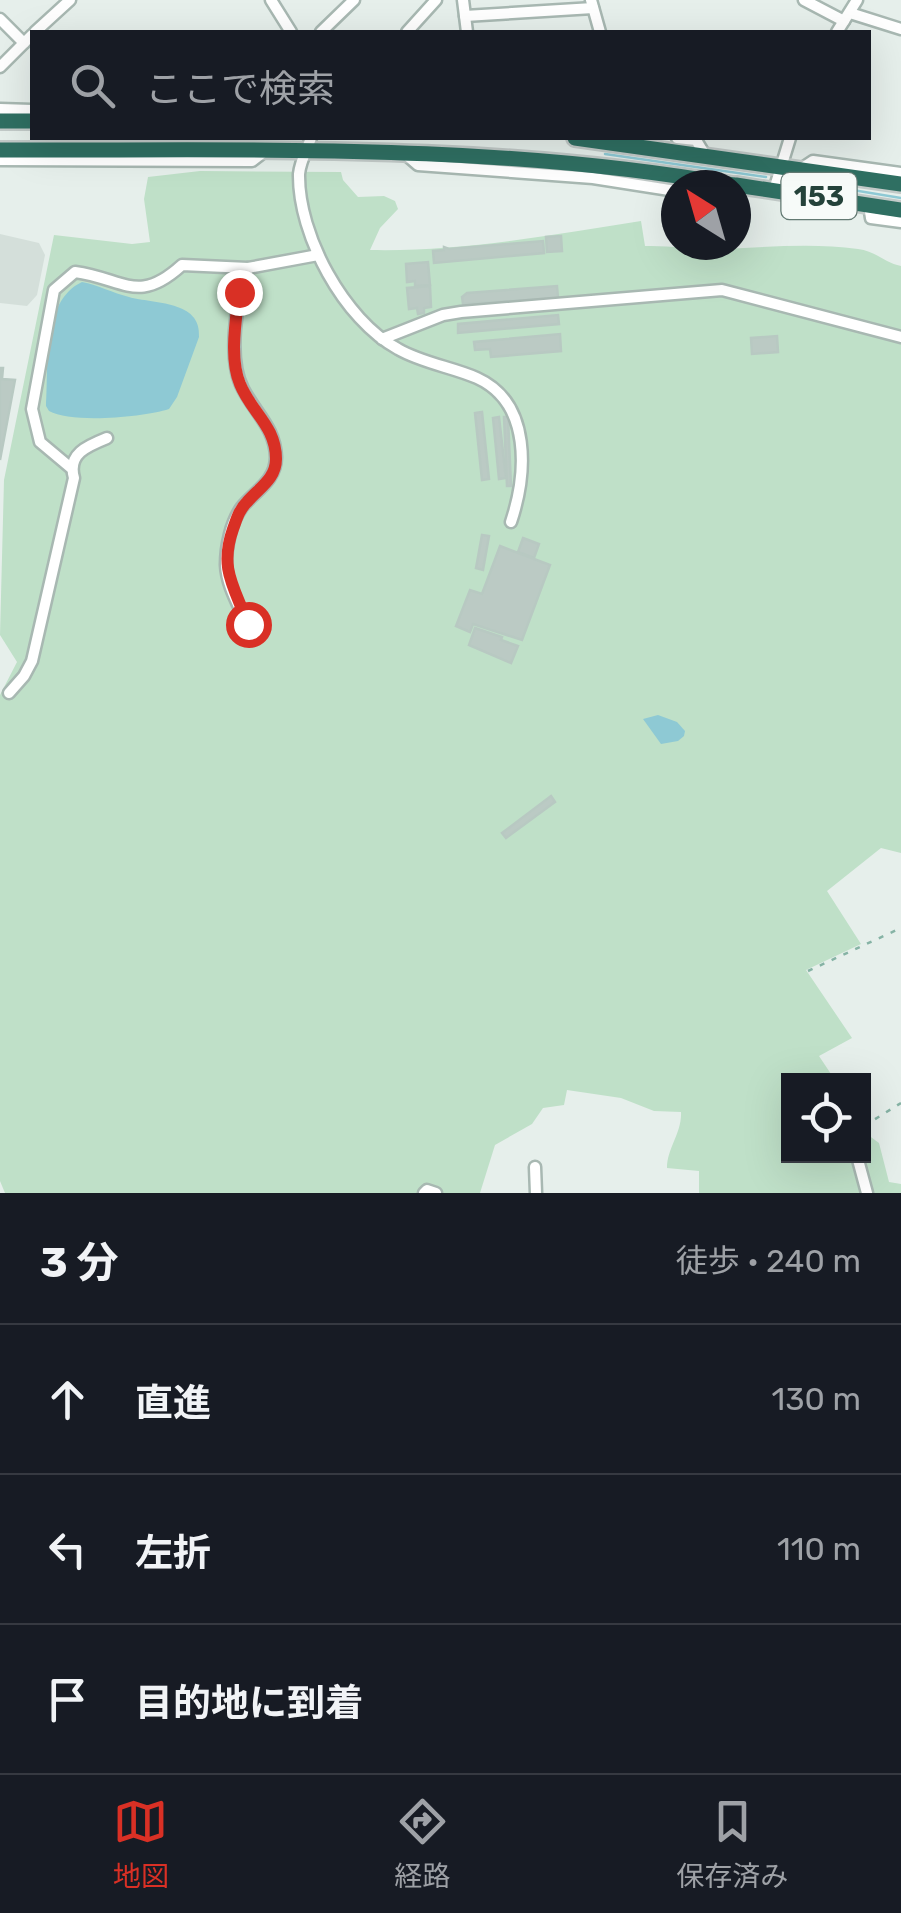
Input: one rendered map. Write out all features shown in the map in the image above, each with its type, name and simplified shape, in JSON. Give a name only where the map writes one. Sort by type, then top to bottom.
[{"type":"highway","points":[[0,121],[30,118]]},
{"type":"highway","name":"153","points":[[591,140],[901,184]]},
{"type":"highway","name":"153","points":[[0,150],[60,155],[266,150],[309,144],[661,178]]},
{"type":"highway","name":"153","points":[[751,187],[901,210]]},
{"type":"street","points":[[38,30],[70,0]]},
{"type":"street","points":[[272,0],[290,30]]},
{"type":"street","points":[[323,30],[354,0]]},
{"type":"street","points":[[409,30],[436,0]]},
{"type":"street","points":[[463,0],[467,30]]},
{"type":"street","points":[[804,0],[847,17],[901,28]]},
{"type":"street","points":[[839,30],[857,0]]},
{"type":"street","points":[[465,16],[592,4],[599,30]]},
{"type":"street","points":[[0,18],[30,37],[0,67]]},
{"type":"street","points":[[0,109],[30,117]]},
{"type":"street","points":[[696,140],[705,155]]},
{"type":"street","points":[[774,190],[789,140]]},
{"type":"street","points":[[309,144],[299,170],[302,203],[318,255],[342,296],[382,339],[402,352],[493,386],[514,412],[522,466],[521,492],[512,522]]},
{"type":"street","points":[[0,160],[60,155]]},
{"type":"street","points":[[801,169],[813,160],[901,172]]},
{"type":"street","points":[[568,169],[661,188]]},
{"type":"street","points":[[869,205],[871,218],[901,222]]},
{"type":"street","points":[[72,468],[40,442],[32,409],[51,301],[61,281],[75,272],[145,289],[156,286],[182,265],[248,268],[318,255]]},
{"type":"street","points":[[248,268],[238,306],[237,374],[247,398],[270,426],[276,464],[268,481],[237,514],[227,542],[226,569],[252,638]]},
{"type":"street","points":[[382,339],[461,312],[722,290],[901,336]]},
{"type":"street","points":[[9,693],[32,661],[74,478],[74,458],[83,449],[107,438]]},
{"type":"street","points":[[859,1163],[867,1193]]},
{"type":"street","points":[[535,1167],[536,1193]]},
{"type":"street","points":[[424,1193],[436,1193]]},
{"type":"path","points":[[808,971],[901,928]]},
{"type":"path","points":[[871,1121],[901,1102]]},
{"type":"shaded area","points":[[0,234],[39,243],[45,255],[37,295],[27,306],[0,303]]},
{"type":"green space","points":[[200,171],[341,172],[358,197],[384,196],[395,201],[398,209],[380,228],[370,250],[472,245],[641,221],[645,246],[661,247],[661,260],[751,260],[751,248],[841,247],[864,250],[901,266],[901,853],[881,848],[827,891],[861,944],[806,970],[852,1038],[819,1056],[830,1073],[781,1073],[781,1163],[871,1163],[871,1137],[879,1143],[889,1182],[901,1184],[901,1193],[699,1193],[699,1171],[667,1168],[681,1112],[654,1111],[621,1098],[567,1090],[564,1105],[543,1108],[532,1124],[495,1145],[480,1193],[444,1193],[429,1188],[423,1193],[5,1193],[0,1181],[0,695],[17,662],[0,635],[4,480],[54,235],[132,244],[150,242],[144,199],[148,177]]},
{"type":"water","points":[[82,282],[174,306],[193,316],[199,337],[169,409],[126,417],[90,418],[49,411],[48,355],[53,320],[59,304]]},
{"type":"water","points":[[658,715],[677,722],[685,731],[684,736],[661,744],[643,719]]},
{"type":"building","points":[[561,236],[562,251],[547,252],[546,237]]},
{"type":"building","points":[[543,241],[544,253],[434,263],[433,251],[444,247]]},
{"type":"building","points":[[428,262],[430,285],[407,282],[406,264]]},
{"type":"building","points":[[430,286],[431,307],[418,314],[417,308],[409,309],[407,288]]},
{"type":"building","points":[[557,286],[558,298],[463,304],[462,297],[467,293]]},
{"type":"building","points":[[558,315],[559,324],[458,333],[458,324]]},
{"type":"building","points":[[560,334],[561,351],[491,357],[490,349],[475,350],[474,342]]},
{"type":"building","points":[[777,336],[778,352],[752,354],[751,338]]},
{"type":"building","points":[[0,368],[2,379],[15,380],[0,460]]},
{"type":"building","points":[[482,412],[489,479],[482,480],[475,413]]},
{"type":"building","points":[[499,417],[506,478],[499,479],[493,418]]},
{"type":"building","points":[[504,417],[508,417],[511,486],[507,486]]},
{"type":"building","points":[[482,535],[489,536],[483,570],[476,568]]},
{"type":"building","points":[[523,538],[539,544],[534,558],[518,552]]},
{"type":"building","points":[[500,546],[550,565],[522,640],[473,624],[470,632],[456,626],[470,590],[482,594]]},
{"type":"building","points":[[475,628],[518,646],[511,663],[469,645]]},
{"type":"building","points":[[551,796],[555,802],[506,838],[502,833]]},
{"type":"waterway","points":[[605,154],[766,177]]},
{"type":"waterway","points":[[786,179],[901,198]]},
{"type":"route","points":[[239,292],[237,374],[247,398],[270,426],[276,452],[276,464],[268,481],[237,514],[227,542],[226,569],[248,624]]}]
